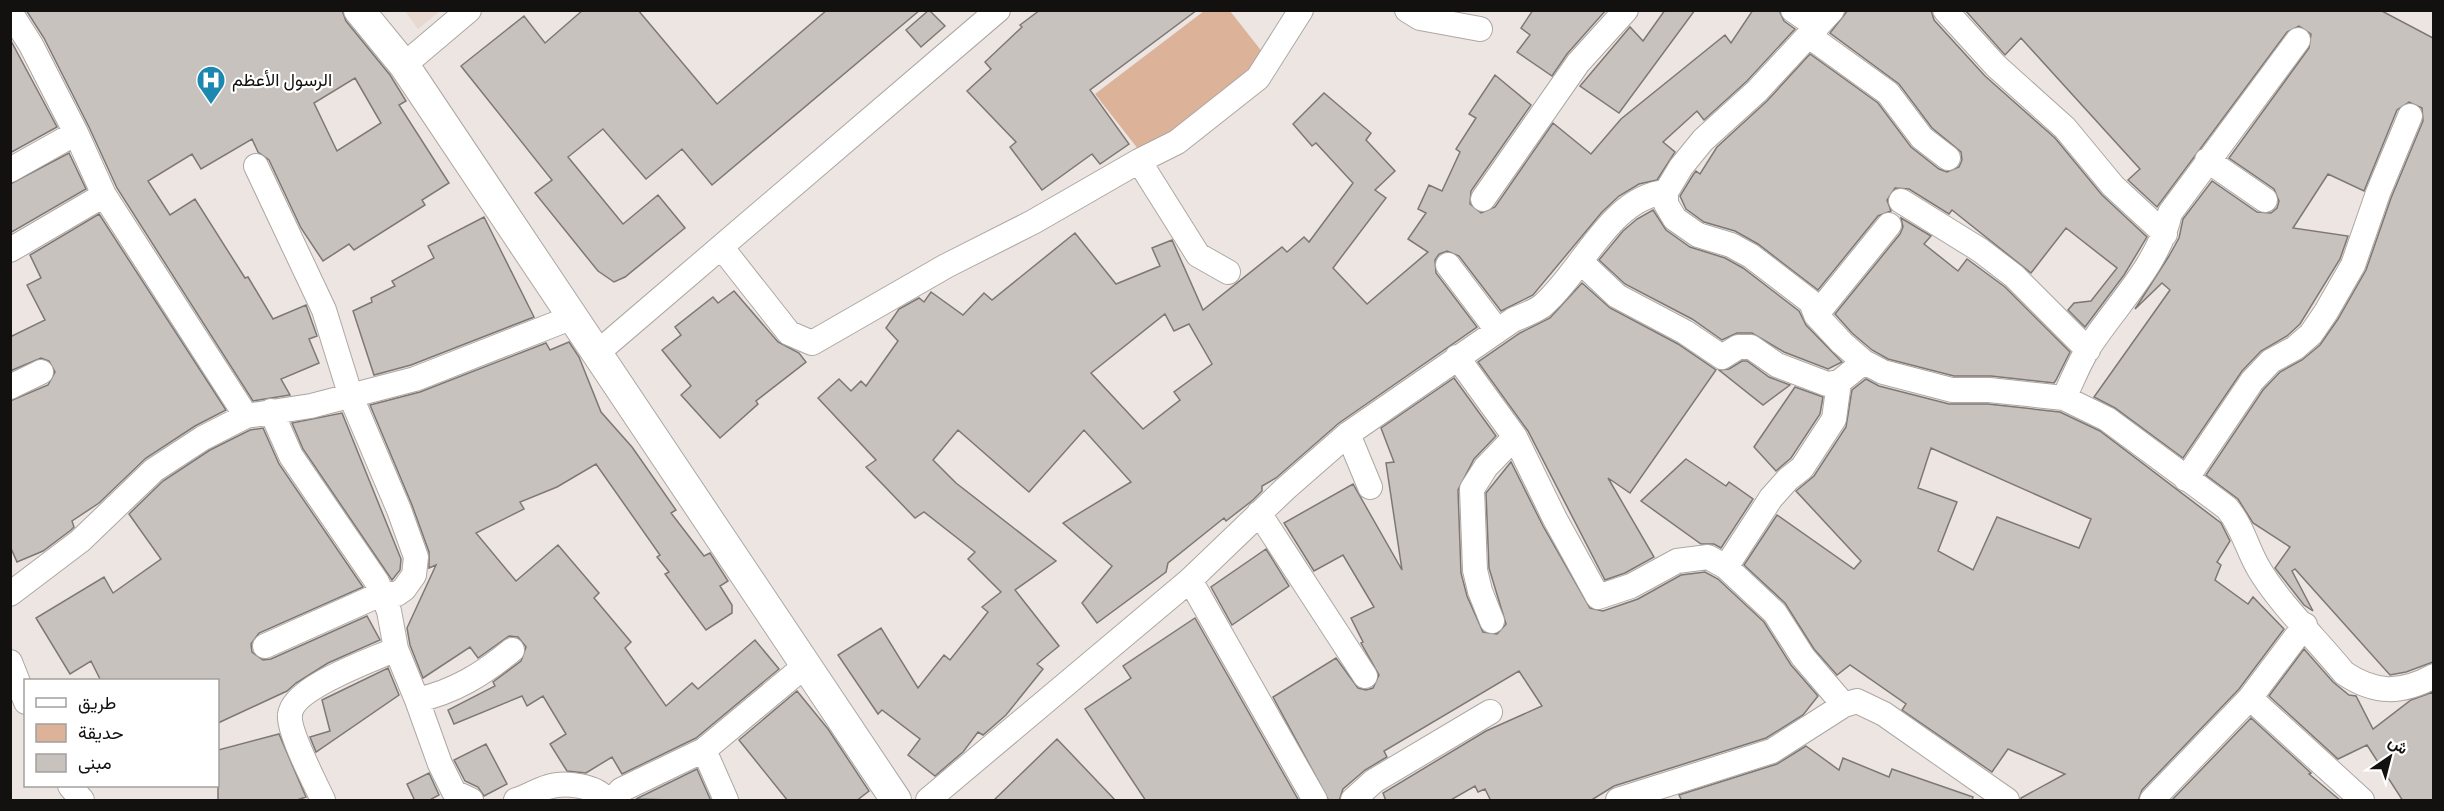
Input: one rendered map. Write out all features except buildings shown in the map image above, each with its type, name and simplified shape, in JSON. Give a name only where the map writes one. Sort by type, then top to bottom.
[{"type":"street","points":[[359,10],[403,63],[896,801]]},
{"type":"street","points":[[375,10],[403,63]]},
{"type":"street","points":[[403,63],[469,10]]},
{"type":"street","points":[[597,353],[998,10]]},
{"type":"street","points":[[722,248],[789,333],[812,343],[1177,142],[1258,78],[1301,10]]},
{"type":"street","points":[[1407,10],[1420,18],[1479,29]]},
{"type":"street","points":[[1483,199],[1578,63],[1626,10]]},
{"type":"street","points":[[1793,10],[1819,24],[1888,93],[1922,138],[1948,158]]},
{"type":"street","points":[[1945,10],[1996,66],[2065,128],[2113,186],[2165,234]]},
{"type":"street","points":[[10,12],[76,133],[104,195],[246,416]]},
{"type":"street","points":[[1819,24],[1757,91],[1703,140],[1681,167],[1666,192],[1666,204],[1675,219],[1698,235],[1731,245],[1751,256],[1811,302],[1816,315],[1842,343],[1864,362],[1901,378],[1952,390],[1989,390],[2064,398],[2107,419],[2227,508],[2238,522],[2258,568],[2344,673],[2367,686],[2387,691],[2403,690],[2433,676]]},
{"type":"street","points":[[2064,398],[2088,350],[2145,268],[2165,234],[2170,213],[2298,40]]},
{"type":"street","points":[[2186,479],[2259,374],[2271,361],[2302,342],[2326,312],[2353,265],[2378,193],[2410,116]]},
{"type":"street","points":[[10,170],[76,133]]},
{"type":"street","points":[[2207,160],[2265,200]]},
{"type":"street","points":[[1139,161],[1198,255],[1228,272]]},
{"type":"street","points":[[256,166],[324,310],[351,397],[399,510],[416,557],[414,575],[404,589],[397,594],[381,594],[265,646]]},
{"type":"street","points":[[928,801],[1190,580],[1259,513],[1348,434],[1497,330],[1540,308],[1558,291],[1633,201],[1654,193],[1666,192]]},
{"type":"street","points":[[10,250],[104,195]]},
{"type":"street","points":[[1901,201],[1980,250],[2014,276],[2088,350]]},
{"type":"street","points":[[1816,315],[1889,225]]},
{"type":"street","points":[[1581,262],[1617,296],[1685,332],[1722,357],[1738,347],[1751,347],[1777,365],[1790,368],[1814,381],[1827,384],[1839,382],[1864,362]]},
{"type":"street","points":[[1448,265],[1497,330]]},
{"type":"street","points":[[10,594],[80,541],[154,470],[202,438],[246,416],[351,397],[415,380],[573,317]]},
{"type":"street","points":[[1457,357],[1515,437],[1555,519],[1598,597],[1618,592],[1677,561],[1708,556],[1726,567],[1775,613],[1803,657],[1844,705]]},
{"type":"street","points":[[10,387],[41,372]]},
{"type":"street","points":[[1726,567],[1771,498],[1788,479],[1802,468],[1834,419],[1839,382]]},
{"type":"street","points":[[271,411],[291,456],[368,567],[389,611],[396,649],[440,764],[454,792],[471,801]]},
{"type":"street","points":[[1348,434],[1370,487]]},
{"type":"street","points":[[1492,621],[1480,591],[1475,570],[1472,489],[1486,467],[1515,437]]},
{"type":"street","points":[[1259,513],[1365,676]]},
{"type":"street","points":[[1190,580],[1315,801]]},
{"type":"street","points":[[2151,801],[2250,698],[2305,625]]},
{"type":"street","points":[[323,801],[289,715],[293,705],[303,694],[320,684],[396,649]]},
{"type":"street","points":[[417,700],[440,695],[468,682],[512,650]]},
{"type":"street","points":[[10,662],[24,697]]},
{"type":"street","points":[[612,801],[621,790],[704,750],[806,665]]},
{"type":"street","points":[[2250,698],[2362,801]]},
{"type":"street","points":[[1618,801],[1772,751],[1844,705],[1857,701],[1884,714],[2007,801]]},
{"type":"street","points":[[1353,801],[1374,781],[1490,711]]},
{"type":"street","points":[[704,750],[726,801]]},
{"type":"street","points":[[516,801],[546,787],[559,785],[592,789],[601,793],[606,801]]},
{"type":"street","points":[[71,787],[82,801]]},
{"type":"shaded area","points":[[405,11],[440,11],[418,29]]},
{"type":"green space","points":[[1204,11],[1230,11],[1267,58],[1142,154],[1095,94]]},
{"type":"place","name":"الرسول الأعظم","points":[[211,106]]}]
